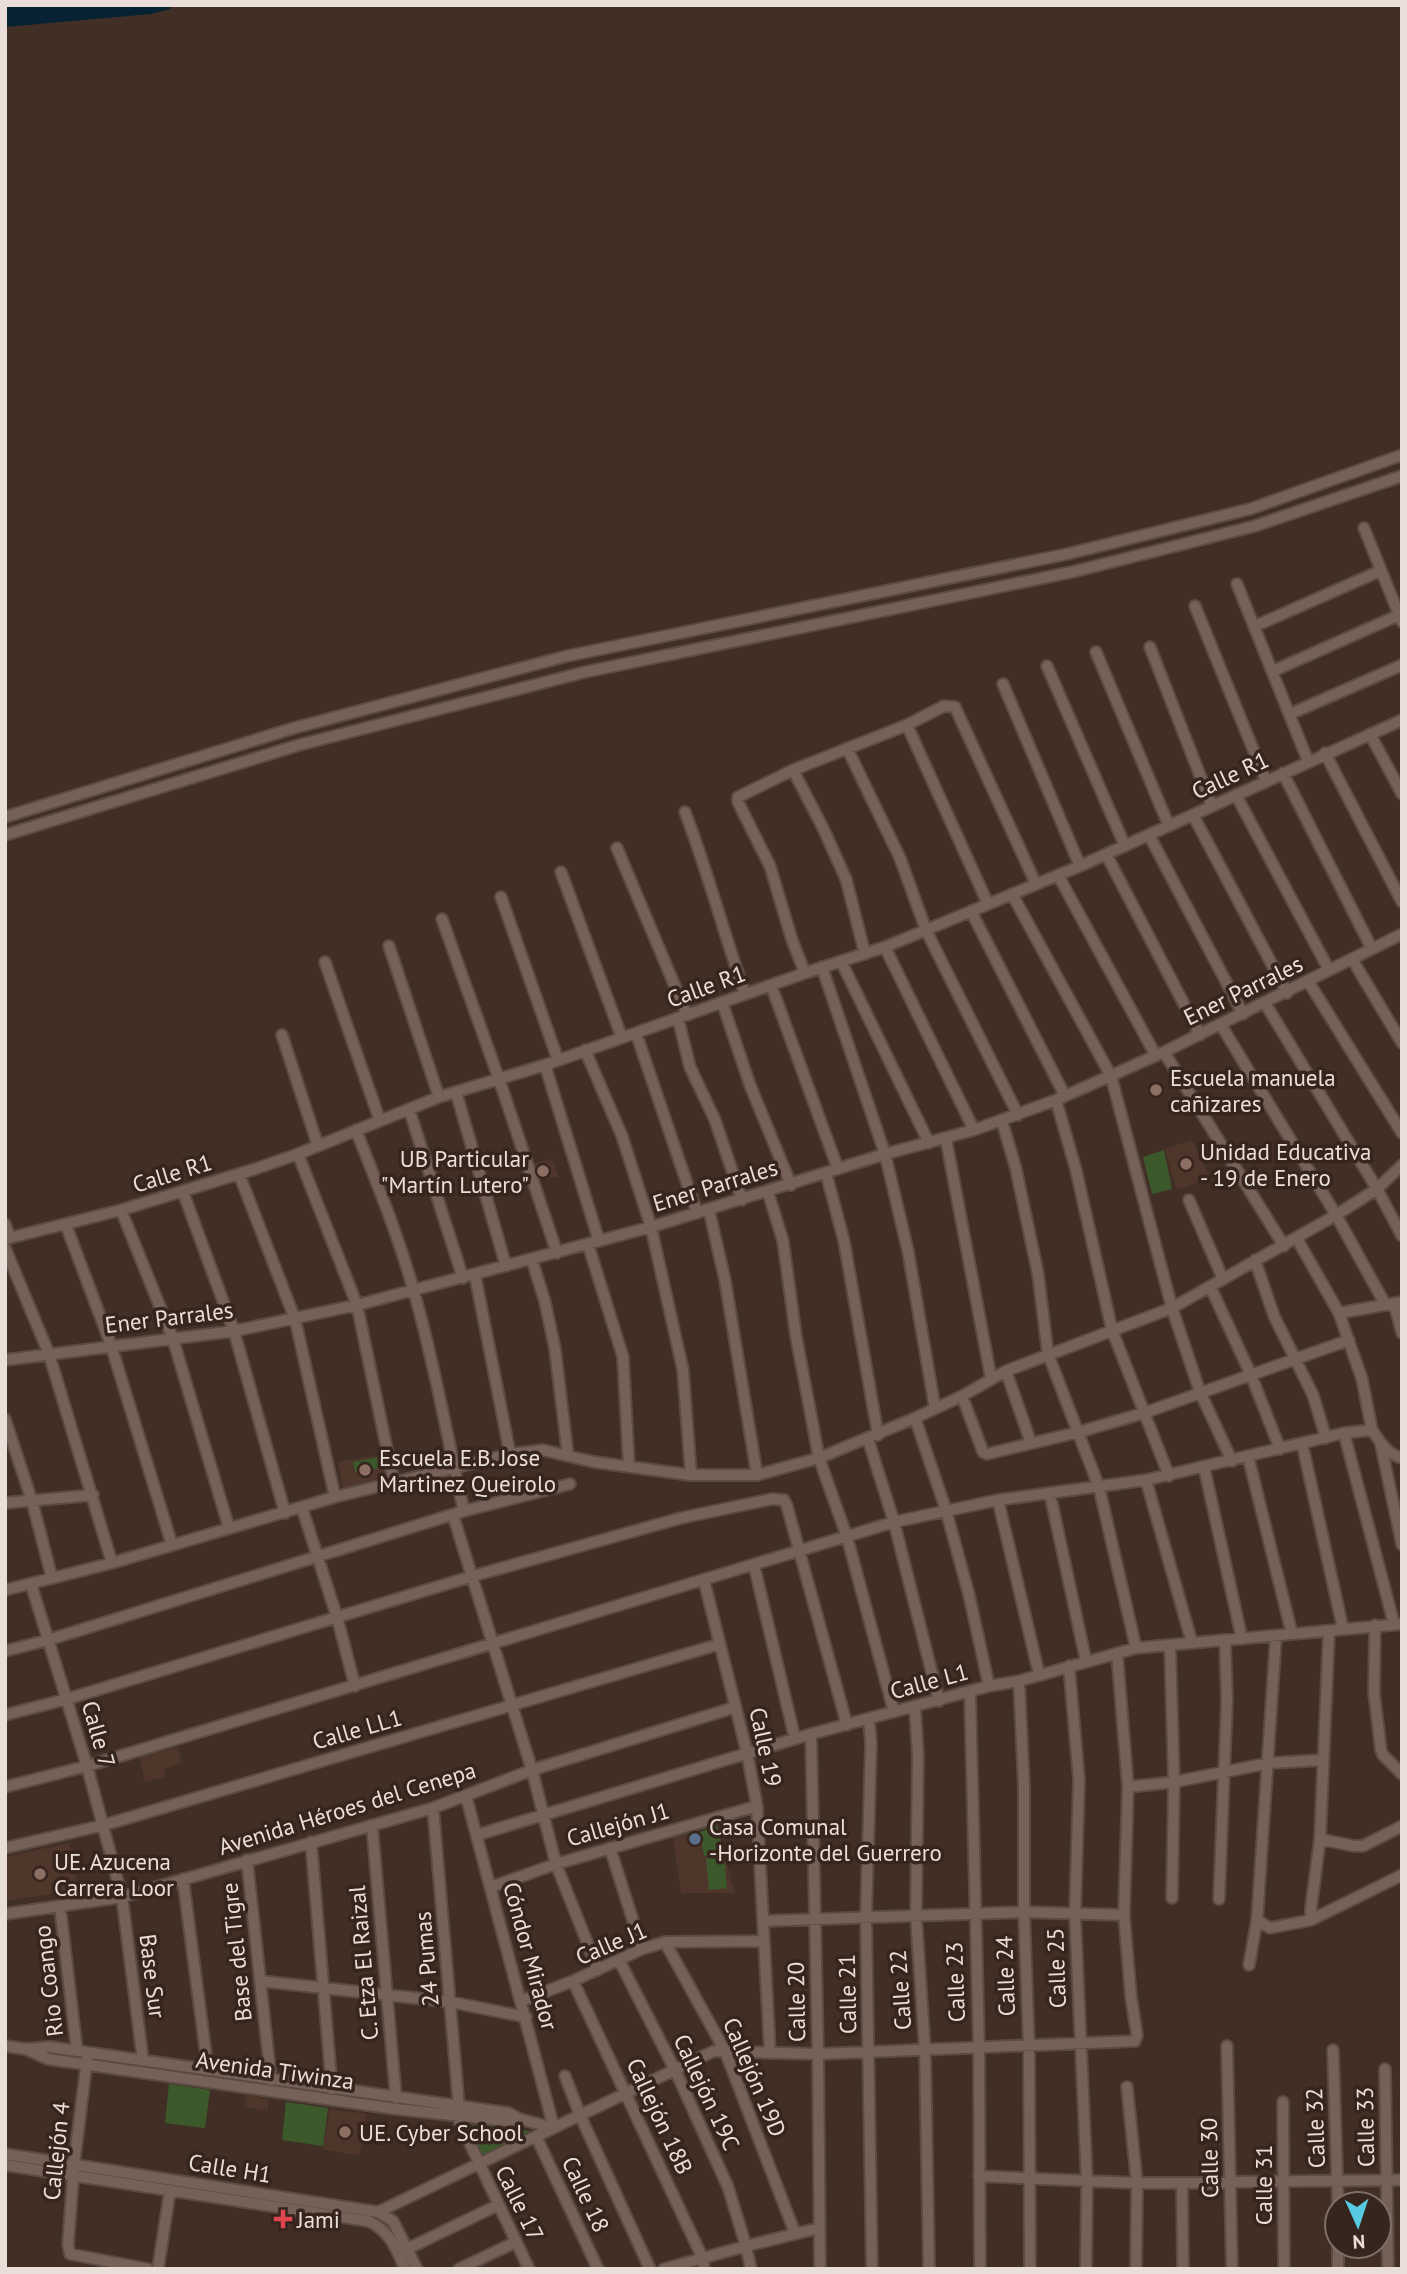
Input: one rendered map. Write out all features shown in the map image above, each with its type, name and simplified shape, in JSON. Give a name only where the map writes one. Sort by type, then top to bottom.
[{"type":"street","points":[[1402,454],[1250,509],[1067,554],[567,656],[294,727],[5,817],[8,834],[299,745],[603,668],[1072,572],[1255,526],[1402,476]]},
{"type":"street","points":[[1273,671],[1400,619],[1364,528]]},
{"type":"street","points":[[1255,626],[1381,571]]},
{"type":"street","points":[[1237,584],[1308,761]]},
{"type":"street","points":[[1195,607],[1266,781]]},
{"type":"street","points":[[1150,647],[1212,806]]},
{"type":"street","points":[[1096,652],[1168,826]]},
{"type":"street","points":[[1290,714],[1402,665]]},
{"type":"street","points":[[1047,666],[1125,846]]},
{"type":"street","points":[[1003,684],[1080,866]]},
{"type":"street","points":[[805,973],[770,866],[737,800],[741,795],[793,770],[907,725],[944,706],[955,707],[1036,884]]},
{"type":"street","name":"Calle R1","points":[[7,1242],[239,1174],[298,1154],[439,1097],[545,1065],[885,947],[1080,866],[1402,720]]},
{"type":"street","points":[[907,725],[988,904]]},
{"type":"street","points":[[1370,734],[1402,794]]},
{"type":"street","points":[[847,748],[900,858],[926,930],[1018,1115]]},
{"type":"street","points":[[1325,753],[1402,902]]},
{"type":"street","points":[[793,770],[846,879],[865,954]]},
{"type":"street","points":[[1283,773],[1372,950]]},
{"type":"street","points":[[1236,795],[1329,970]]},
{"type":"street","points":[[685,812],[744,994]]},
{"type":"street","points":[[1193,815],[1287,993]]},
{"type":"street","points":[[1149,835],[1243,1014]]},
{"type":"street","points":[[617,848],[682,1016],[690,1067],[715,1120],[742,1200]]},
{"type":"street","points":[[1106,854],[1200,1035]]},
{"type":"street","points":[[561,872],[622,1038]]},
{"type":"street","points":[[1058,875],[1160,1054],[1284,1246]]},
{"type":"street","points":[[1012,894],[1111,1076],[1172,1308],[1200,1392],[1232,1461]]},
{"type":"street","points":[[502,897],[558,1060]]},
{"type":"street","points":[[971,911],[1060,1098],[1112,1330],[1169,1476]]},
{"type":"street","points":[[442,919],[557,1253]]},
{"type":"street","points":[[1398,936],[1402,950]]},
{"type":"street","name":"Ener Parrales","points":[[5,1360],[234,1331],[357,1305],[651,1227],[885,1154],[946,1139],[1018,1115],[1160,1054],[1398,936]]},
{"type":"street","points":[[389,946],[439,1097]]},
{"type":"street","points":[[885,947],[974,1130]]},
{"type":"street","points":[[1353,959],[1402,1043]]},
{"type":"street","points":[[841,961],[929,1143]]},
{"type":"street","points":[[325,962],[380,1121]]},
{"type":"street","points":[[822,967],[885,1154],[908,1251],[935,1408]]},
{"type":"street","points":[[1308,981],[1402,1133]]},
{"type":"street","points":[[771,985],[838,1169]]},
{"type":"street","points":[[722,1002],[750,1084],[790,1185]]},
{"type":"street","points":[[1265,1003],[1377,1189],[1402,1236]]},
{"type":"street","points":[[1221,1025],[1336,1216],[1393,1303],[1402,1334]]},
{"type":"street","points":[[636,1033],[703,1212],[725,1280],[757,1475]]},
{"type":"street","points":[[282,1035],[318,1146]]},
{"type":"street","points":[[585,1050],[622,1136],[651,1227],[683,1370],[691,1475]]},
{"type":"street","points":[[545,1065],[623,1357],[629,1467]]},
{"type":"street","points":[[456,1092],[506,1266]]},
{"type":"street","points":[[410,1109],[463,1278]]},
{"type":"street","points":[[1002,1121],[1016,1169],[1035,1261],[1048,1354],[1099,1487],[1136,1647]]},
{"type":"street","points":[[356,1130],[394,1228],[414,1291],[455,1469],[459,1513],[473,1576],[532,1770],[556,1864],[598,1970]]},
{"type":"street","points":[[946,1139],[991,1378]]},
{"type":"street","points":[[298,1154],[357,1305],[394,1483]]},
{"type":"street","points":[[5,1590],[112,1563],[335,1497],[510,1454],[543,1450],[568,1457],[691,1475],[757,1475],[820,1458],[915,1418],[1006,1371],[1172,1308],[1255,1259],[1284,1246],[1336,1216],[1377,1189],[1402,1164]]},
{"type":"street","points":[[826,1173],[844,1241],[873,1437],[939,1701]]},
{"type":"street","points":[[239,1174],[295,1319],[335,1497]]},
{"type":"street","points":[[183,1192],[234,1331],[285,1513]]},
{"type":"street","points":[[768,1192],[783,1241],[796,1336],[820,1458],[847,1537],[894,1713]]},
{"type":"street","points":[[1189,1200],[1223,1279]]},
{"type":"street","points":[[121,1210],[173,1339],[229,1528]]},
{"type":"street","points":[[5,1224],[7,1242],[49,1354],[112,1563]]},
{"type":"street","points":[[66,1225],[111,1345],[172,1545]]},
{"type":"street","points":[[1297,1239],[1339,1313],[1349,1340],[1362,1379],[1372,1430],[1381,1445],[1402,1545]]},
{"type":"street","points":[[1255,1259],[1273,1316],[1313,1395],[1326,1438]]},
{"type":"street","points":[[532,1260],[555,1349],[568,1457]]},
{"type":"street","points":[[475,1275],[510,1454]]},
{"type":"street","points":[[1210,1286],[1251,1375],[1280,1448]]},
{"type":"street","points":[[1339,1313],[1393,1303]]},
{"type":"street","points":[[962,1396],[984,1453],[1079,1432],[1144,1413],[1349,1340]]},
{"type":"street","points":[[1006,1371],[1031,1443]]},
{"type":"street","points":[[915,1418],[946,1510],[969,1595],[989,1686]]},
{"type":"street","points":[[5,1419],[32,1500],[52,1578]]},
{"type":"street","points":[[5,1787],[87,1766],[894,1522],[998,1500],[1169,1476],[1344,1433],[1372,1430]]},
{"type":"street","points":[[1344,1433],[1398,1624]]},
{"type":"street","points":[[1302,1443],[1343,1629]]},
{"type":"street","points":[[1381,1445],[1396,1457],[1402,1458]]},
{"type":"street","points":[[1248,1456],[1292,1634]]},
{"type":"street","points":[[1203,1467],[1242,1639]]},
{"type":"street","points":[[1146,1480],[1192,1643]]},
{"type":"street","points":[[5,1651],[459,1513],[570,1484]]},
{"type":"street","points":[[1050,1494],[1086,1661]]},
{"type":"street","points":[[5,1503],[93,1495]]},
{"type":"street","points":[[5,1715],[67,1699],[473,1576],[681,1518],[772,1499],[784,1500],[846,1725]]},
{"type":"street","points":[[998,1500],[1039,1674]]},
{"type":"street","points":[[302,1508],[337,1617],[355,1686]]},
{"type":"street","points":[[754,1565],[795,1739]]},
{"type":"street","name":"Calle 19","points":[[704,1580],[747,1753],[757,1806],[770,2053]]},
{"type":"street","name":"Calle 7","points":[[31,1584],[87,1766],[122,1897]]},
{"type":"street","name":"Calle L1","points":[[477,1835],[811,1734],[989,1686],[1019,1681],[1136,1647],[1398,1624]]},
{"type":"street","points":[[1376,1625],[1374,1693],[1381,1750],[1402,1774]]},
{"type":"street","points":[[1311,1920],[1320,1839],[1329,1631]]},
{"type":"street","points":[[1249,1965],[1257,1920],[1276,1636]]},
{"type":"street","points":[[1219,1899],[1227,1700],[1226,1641]]},
{"type":"street","name":"Calle LL1","points":[[5,1849],[104,1825],[720,1644]]},
{"type":"street","points":[[1170,1645],[1174,1782],[1172,1898]]},
{"type":"street","points":[[378,2212],[714,2051],[818,2054],[1132,2042],[1137,2038],[1124,1915],[1128,1787],[1117,1653]]},
{"type":"street","name":"Calle 25","points":[[1069,1666],[1079,1780],[1075,1914],[1087,2182],[1086,2269]]},
{"type":"street","name":"Calle 24","points":[[1019,1681],[1024,1786],[1024,1912],[1029,2046],[1030,2269]]},
{"type":"street","name":"Calle 23","points":[[970,1693],[979,2048],[980,2269]]},
{"type":"street","name":"Avenida Héroes del Cenepa","points":[[5,1913],[122,1897],[433,1808],[532,1770],[736,1707]]},
{"type":"street","name":"Calle 22","points":[[915,1708],[918,1756],[916,1916],[925,2050],[929,2269]]},
{"type":"street","name":"Calle 21","points":[[869,1719],[871,1744],[866,1917],[872,2269]]},
{"type":"street","name":"Calle 20","points":[[811,1734],[820,2269]]},
{"type":"street","points":[[1386,1758],[1402,1758]]},
{"type":"street","points":[[1128,1787],[1174,1782],[1269,1763],[1322,1760]]},
{"type":"street","name":"Cóndor Mirador","points":[[466,1796],[554,2128]]},
{"type":"street","name":"Callejón J1","points":[[491,1887],[556,1864],[757,1806]]},
{"type":"street","name":"24 Pumas","points":[[433,1808],[458,2112]]},
{"type":"street","name":"C. Etza El Raizal","points":[[372,1825],[396,2098]]},
{"type":"street","points":[[1320,1839],[1363,1846],[1402,1826]]},
{"type":"street","points":[[311,1842],[332,2088]]},
{"type":"street","points":[[610,1848],[642,1949]]},
{"type":"street","name":"Base del Tigre","points":[[247,1860],[271,2080]]},
{"type":"street","points":[[1257,1920],[1270,1928],[1311,1920],[1402,1874]]},
{"type":"street","points":[[183,1879],[208,2070]]},
{"type":"street","name":"Base Sur","points":[[122,1897],[143,2061]]},
{"type":"street","name":"Rio Coango","points":[[60,1906],[84,2056]]},
{"type":"street","points":[[763,1920],[1024,1912],[1124,1915]]},
{"type":"street","name":"Calle J1","points":[[521,2001],[573,1981],[642,1949],[666,1942],[763,1941]]},
{"type":"street","name":"Callejón 19D","points":[[666,1942],[725,2051],[795,2233]]},
{"type":"street","name":"Callejón 19C","points":[[619,1960],[675,2070],[728,2187],[751,2269]]},
{"type":"street","points":[[260,1981],[387,1994],[526,2017]]},
{"type":"street","name":"Callejón 18B","points":[[573,1981],[704,2264]]},
{"type":"street","name":"Avenida Tiwinza","points":[[5,2046],[26,2049],[50,2047],[84,2056],[458,2112],[508,2113],[554,2128]]},
{"type":"street","name":"Calle 30","points":[[1227,2046],[1233,2269]]},
{"type":"street","name":"Calle 32","points":[[1333,2050],[1338,2190]]},
{"type":"street","name":"Avenida Tiwinza","points":[[84,2056],[143,2061],[332,2088],[396,2098],[458,2112]]},
{"type":"street","name":"Callejón 4","points":[[84,2056],[68,2245],[70,2254],[108,2265]]},
{"type":"street","name":"Calle 33","points":[[1385,2069],[1388,2269]]},
{"type":"street","points":[[565,2076],[650,2269]]},
{"type":"street","points":[[1127,2087],[1138,2183],[1136,2269]]},
{"type":"street","name":"Calle 31","points":[[1283,2102],[1284,2269]]},
{"type":"street","name":"Calle 17","points":[[458,2112],[478,2164],[528,2269]]},
{"type":"street","name":"Calle 18","points":[[537,2136],[598,2269]]},
{"type":"street","name":"Calle H1","points":[[5,2154],[170,2190],[368,2221],[379,2226],[391,2238],[403,2268]]},
{"type":"street","name":"Calle H1","points":[[5,2165],[75,2170],[378,2212]]},
{"type":"street","points":[[979,2176],[1138,2183],[1402,2180]]},
{"type":"street","points":[[1182,2183],[1183,2269]]},
{"type":"street","points":[[158,2269],[170,2190]]},
{"type":"street","points":[[407,2249],[498,2205]]},
{"type":"street","points":[[378,2212],[393,2221],[417,2269]]},
{"type":"street","points":[[664,2269],[704,2264],[746,2246],[819,2228]]},
{"type":"street","points":[[459,2269],[516,2242]]},
{"type":"street","points":[[108,2265],[148,2269]]},
{"type":"shaded area","name":"Unidad Educativa - 19 de Enero","points":[[1192,1140],[1210,1178],[1177,1190],[1165,1149]]},
{"type":"shaded area","name":"UB Particular \"Martín Lutero\"","points":[[552,1159],[559,1177],[533,1180],[528,1165]]},
{"type":"shaded area","name":"Escuela E.B. Jose Martinez Queirolo","points":[[386,1454],[392,1478],[343,1488],[338,1462]]},
{"type":"shaded area","points":[[178,1747],[182,1763],[164,1769],[166,1777],[145,1782],[139,1757]]},
{"type":"shaded area","points":[[689,1834],[690,1845],[702,1844],[704,1856],[724,1854],[735,1893],[681,1893],[673,1837]]},
{"type":"shaded area","name":"UE. Azucena Carrera Loor","points":[[69,1843],[79,1890],[5,1901],[5,1857]]},
{"type":"shaded area","points":[[247,2095],[269,2099],[268,2111],[244,2107]]},
{"type":"shaded area","name":"UE. Cyber School","points":[[330,2109],[367,2114],[359,2156],[323,2149]]},
{"type":"green space","points":[[1164,1150],[1172,1189],[1152,1194],[1143,1157]]},
{"type":"green space","points":[[379,1457],[381,1468],[355,1472],[353,1462]]},
{"type":"green space","points":[[717,1825],[724,1854],[704,1856],[700,1832]]},
{"type":"green space","points":[[724,1856],[727,1888],[709,1890],[706,1858]]},
{"type":"green space","points":[[169,2084],[210,2090],[205,2128],[165,2123]]},
{"type":"green space","points":[[286,2102],[328,2108],[323,2146],[282,2140]]},
{"type":"green space","points":[[465,2124],[531,2131],[481,2157]]},
{"type":"water","points":[[5,5],[171,5],[170,9],[151,14],[5,27]]},
{"type":"place","name":"Escuela manuela cañizares","points":[[1156,1090]]},
{"type":"place","name":"Unidad Educativa - 19 de Enero","points":[[1186,1164]]},
{"type":"place","name":"UB Particular \"Martín Lutero\"","points":[[543,1171]]},
{"type":"place","name":"Escuela E.B. Jose Martinez Queirolo","points":[[365,1470]]},
{"type":"place","name":"Casa Comunal -Horizonte del Guerrero","points":[[695,1839]]},
{"type":"place","name":"UE. Azucena Carrera Loor","points":[[40,1874]]},
{"type":"place","name":"UE. Cyber School","points":[[345,2132]]},
{"type":"place","name":"Jami","points":[[283,2219]]}]
